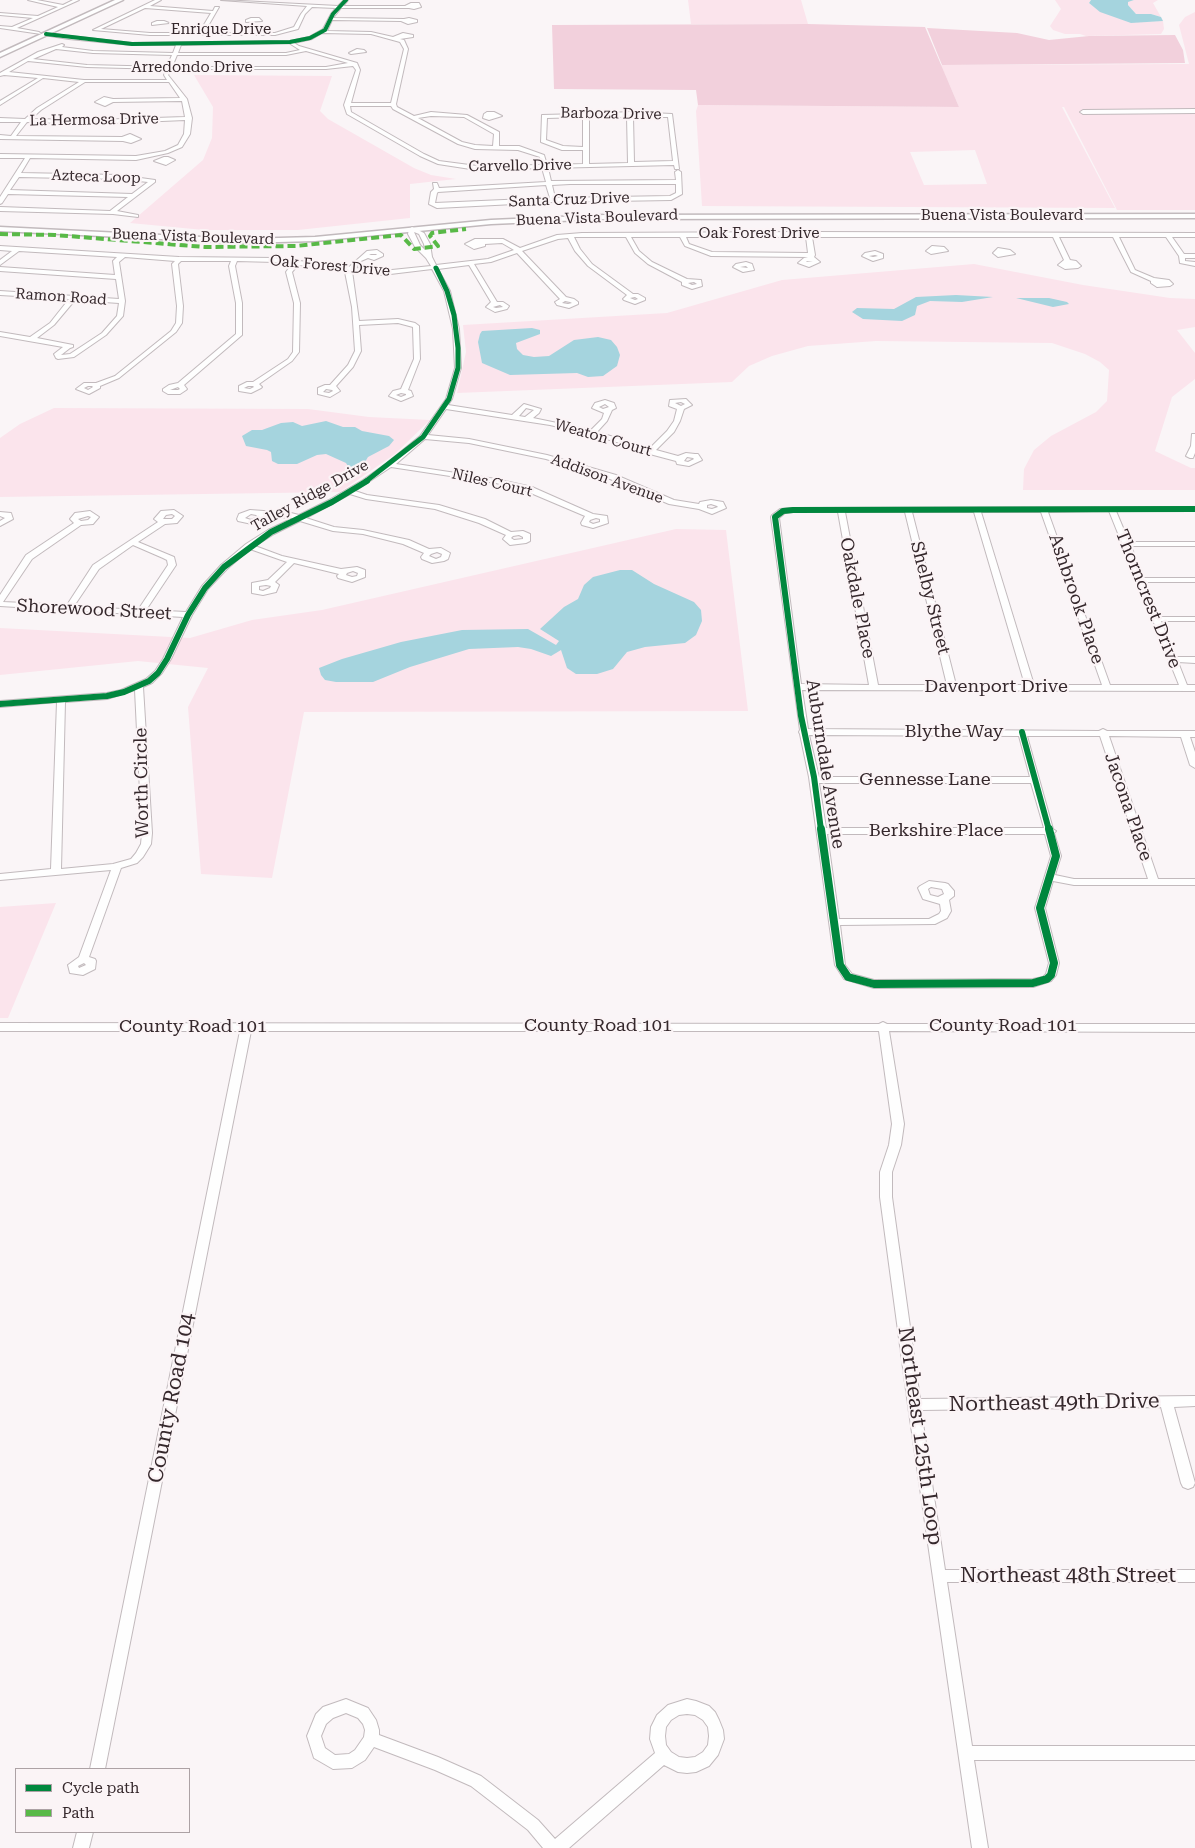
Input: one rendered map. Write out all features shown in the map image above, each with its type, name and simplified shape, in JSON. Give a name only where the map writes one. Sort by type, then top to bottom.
[{"type":"main road","points":[[0,55],[112,0]]},
{"type":"main road","points":[[0,50],[120,0]]},
{"type":"main road","name":"Buena Vista Boulevard","points":[[0,227],[233,241],[315,239],[411,227],[605,217],[1195,215]]},
{"type":"street","points":[[30,0],[63,6]]},
{"type":"street","points":[[12,29],[77,0]]},
{"type":"street","points":[[2,74],[28,60],[159,0]]},
{"type":"street","points":[[200,35],[224,0],[266,5],[407,6]]},
{"type":"street","points":[[323,32],[339,7],[346,0]]},
{"type":"street","points":[[95,30],[200,35],[285,32],[296,28],[303,14],[311,5]]},
{"type":"street","points":[[144,7],[214,12]]},
{"type":"street","points":[[0,12],[38,17]]},
{"type":"street","points":[[255,19],[258,12]]},
{"type":"street","points":[[331,19],[403,20]]},
{"type":"street","points":[[150,34],[158,25]]},
{"type":"street","name":"Enrique Drive","points":[[0,27],[119,43],[180,44],[290,42],[310,38],[323,32],[371,32],[396,38],[404,43],[406,49],[393,104]]},
{"type":"street","points":[[290,42],[306,50],[355,64],[358,70],[347,104],[393,104],[395,108],[460,143],[519,148],[542,156],[553,200]]},
{"type":"street","points":[[0,156],[128,159],[158,157],[174,149],[183,142],[187,134],[189,118],[184,99],[166,75],[180,44]]},
{"type":"street","points":[[56,47],[107,53],[174,54],[286,54],[306,50]]},
{"type":"street","points":[[336,58],[352,53]]},
{"type":"street","name":"Arredondo Drive","points":[[28,60],[93,67],[168,68],[326,68],[355,64]]},
{"type":"street","points":[[2,74],[84,81],[170,81]]},
{"type":"street","points":[[0,103],[41,78]]},
{"type":"street","points":[[12,138],[25,121],[54,98],[84,81]]},
{"type":"street","points":[[112,101],[184,99]]},
{"type":"street","name":"Carvello Drive","points":[[347,104],[348,110],[353,116],[438,162],[478,168],[675,163]]},
{"type":"street","points":[[1083,112],[1195,111]]},
{"type":"street","points":[[413,118],[431,114],[458,114],[474,120],[497,133],[496,147]]},
{"type":"street","points":[[586,114],[586,165]]},
{"type":"street","points":[[630,114],[631,164]]},
{"type":"street","name":"Barboza Drive","points":[[586,149],[562,148],[543,140],[544,116],[630,114],[672,116],[675,163]]},
{"type":"street","points":[[474,120],[486,117]]},
{"type":"street","name":"La Hermosa Drive","points":[[0,120],[108,121],[189,118]]},
{"type":"street","points":[[0,138],[123,139]]},
{"type":"street","name":"Azteca Loop","points":[[0,202],[28,157]]},
{"type":"street","points":[[548,183],[677,182],[678,172],[675,163]]},
{"type":"street","name":"Azteca Loop","points":[[17,175],[119,177],[153,181],[112,212]]},
{"type":"street","name":"Santa Cruz Drive","points":[[548,183],[436,187],[432,204],[434,206],[553,200],[674,197],[679,194],[677,182]]},
{"type":"street","points":[[6,192],[134,196]]},
{"type":"street","name":"Azteca Loop","points":[[0,208],[112,212],[136,216]]},
{"type":"street","name":"Talley Ridge Drive","points":[[0,704],[107,696],[139,686],[158,673],[167,659],[188,615],[205,588],[249,546],[300,517],[350,492],[390,465],[423,437],[445,407],[455,382],[458,348],[451,303],[436,268],[429,257],[417,246],[410,234],[411,227]]},
{"type":"street","points":[[627,234],[637,252],[650,263],[686,281]]},
{"type":"street","name":"Oak Forest Drive","points":[[0,248],[179,259],[296,263],[382,273],[489,261],[557,237],[570,236],[627,234],[1195,235]]},
{"type":"street","points":[[682,234],[687,244],[697,250],[711,254],[812,257],[809,234]]},
{"type":"street","points":[[867,234],[872,253]]},
{"type":"street","points":[[932,234],[936,248]]},
{"type":"street","points":[[996,234],[1003,250]]},
{"type":"street","points":[[1055,235],[1068,262]]},
{"type":"street","points":[[1115,235],[1134,271],[1154,280]]},
{"type":"street","points":[[1168,235],[1182,256],[1182,262],[1195,264]]},
{"type":"street","points":[[570,236],[577,250],[590,265],[631,295]]},
{"type":"street","points":[[482,242],[503,241],[518,250],[564,299]]},
{"type":"street","points":[[0,263],[19,248]]},
{"type":"street","points":[[68,346],[57,354],[58,357],[72,356],[114,326],[120,316],[122,301],[116,261],[124,255]]},
{"type":"street","points":[[741,255],[743,264]]},
{"type":"street","points":[[1182,256],[1195,256]]},
{"type":"street","points":[[332,387],[355,360],[358,351],[357,323],[348,277],[350,269],[359,260],[366,257]]},
{"type":"street","points":[[96,385],[118,377],[174,332],[179,323],[180,306],[175,264],[179,259]]},
{"type":"street","points":[[180,385],[239,335],[239,303],[232,266],[235,260]]},
{"type":"street","points":[[255,384],[290,360],[296,352],[296,303],[289,272],[296,263]]},
{"type":"street","points":[[471,264],[495,303]]},
{"type":"street","points":[[0,269],[119,277]]},
{"type":"street","name":"Ramon Road","points":[[0,293],[122,301]]},
{"type":"street","points":[[30,340],[52,324],[73,298]]},
{"type":"street","points":[[357,323],[398,321],[416,326],[417,359],[404,391]]},
{"type":"street","points":[[0,334],[82,348]]},
{"type":"street","name":"Weaton Court","points":[[515,416],[524,406],[538,408],[537,412],[527,418]]},
{"type":"street","name":"Weaton Court","points":[[445,407],[527,418],[592,433],[679,459]]},
{"type":"street","points":[[649,451],[656,447],[670,432],[677,421],[681,408]]},
{"type":"street","points":[[592,433],[605,420],[609,410]]},
{"type":"street","points":[[1190,456],[1195,446],[1195,436]]},
{"type":"street","name":"Addison Avenue","points":[[423,437],[469,441],[547,456],[614,477],[672,502],[702,507]]},
{"type":"street","name":"Niles Court","points":[[390,465],[496,480],[537,492],[590,516]]},
{"type":"street","points":[[350,492],[366,497],[436,507],[482,521],[510,534]]},
{"type":"street","name":"Auburndale Avenue","points":[[1022,732],[1051,831],[1056,856],[1040,908],[1054,968],[1051,975],[1040,982],[874,984],[848,977],[840,965],[814,780],[797,687],[774,520],[778,514],[788,510],[1195,510]]},
{"type":"street","name":"Oakdale Place","points":[[841,510],[874,687]]},
{"type":"street","name":"Shelby Street","points":[[908,510],[952,687]]},
{"type":"street","points":[[977,510],[1030,687]]},
{"type":"street","name":"Ashbrook Place","points":[[1044,510],[1107,688]]},
{"type":"street","name":"Thorncrest Drive","points":[[1112,510],[1184,688]]},
{"type":"street","points":[[261,514],[280,513],[300,517],[334,529],[363,532],[406,542],[428,552]]},
{"type":"street","points":[[0,514],[9,518],[0,524]]},
{"type":"street","points":[[69,608],[96,566],[134,543],[163,522]]},
{"type":"street","points":[[0,603],[30,557],[79,523]]},
{"type":"street","points":[[134,543],[166,556],[171,559],[172,565],[141,612]]},
{"type":"street","points":[[1126,544],[1195,544]]},
{"type":"street","points":[[249,546],[292,561],[342,572]]},
{"type":"street","points":[[270,582],[292,561]]},
{"type":"street","points":[[1141,580],[1195,580]]},
{"type":"street","name":"Shorewood Street","points":[[0,603],[188,615]]},
{"type":"street","points":[[1156,618],[1195,619]]},
{"type":"street","points":[[1173,659],[1195,660]]},
{"type":"street","name":"Worth Circle","points":[[0,877],[117,866],[134,861],[140,855],[146,844],[147,833],[139,686]]},
{"type":"street","name":"Davenport Drive","points":[[797,687],[1195,688]]},
{"type":"street","points":[[56,872],[61,700]]},
{"type":"street","name":"Blythe Way","points":[[804,732],[1102,732],[1195,734]]},
{"type":"street","name":"Jacona Place","points":[[1102,732],[1154,882]]},
{"type":"street","points":[[1184,733],[1195,765]]},
{"type":"street","name":"Gennesse Lane","points":[[814,780],[1036,780]]},
{"type":"street","name":"Berkshire Place","points":[[821,831],[1051,831]]},
{"type":"street","points":[[82,959],[117,866]]},
{"type":"street","points":[[1050,877],[1074,882],[1195,882]]},
{"type":"street","points":[[834,922],[931,922],[943,916],[946,911],[944,900]]},
{"type":"street","name":"County Road 101","points":[[0,1027],[883,1026],[1195,1028]]},
{"type":"street","name":"Northeast 125th Loop","points":[[883,1026],[898,1124],[895,1145],[886,1172],[885,1186],[914,1405],[941,1576],[980,1848]]},
{"type":"street","name":"County Road 104","points":[[97,1768],[246,1027]]},
{"type":"street","points":[[1166,1401],[1188,1483]]},
{"type":"street","name":"Northeast 49th Drive","points":[[914,1405],[1195,1401]]},
{"type":"street","name":"Northeast 48th Street","points":[[941,1576],[1195,1576]]},
{"type":"street","points":[[371,1740],[438,1764],[476,1781],[533,1825],[555,1848],[664,1754]]},
{"type":"street","points":[[966,1753],[1195,1753]]},
{"type":"street","points":[[81,1848],[85,1833]]},
{"type":"shaded area","points":[[688,0],[801,0],[808,24],[691,24]]},
{"type":"shaded area","points":[[1055,0],[1091,0],[1089,3],[1097,9],[1131,22],[1163,21],[1164,29],[1161,34],[1086,36],[1065,34],[1053,30],[1050,26],[1061,9]]},
{"type":"shaded area","points":[[1134,0],[1158,0],[1153,3],[1161,17],[1151,14],[1136,14],[1127,2]]},
{"type":"shaded area","points":[[1195,12],[1195,210],[1117,210],[1064,107],[1062,107],[1115,208],[702,206],[696,111],[698,105],[959,107],[941,65],[1189,64],[1179,25],[1185,17]],"holes":[[[975,150],[987,184],[924,185],[910,152]]]},
{"type":"shaded area","points":[[808,24],[925,27],[959,107],[698,105],[696,90],[554,89],[552,25]]},
{"type":"shaded area","points":[[927,28],[1017,33],[1049,40],[1089,36],[1175,35],[1183,50],[1185,63],[942,65]]},
{"type":"shaded area","points":[[194,75],[332,76],[320,111],[328,119],[414,168],[431,175],[456,179],[410,184],[410,218],[298,230],[204,230],[130,223],[203,160],[212,138],[213,107]]},
{"type":"shaded area","points":[[974,264],[1083,285],[1170,298],[1195,299],[1195,327],[1177,330],[1195,353],[1195,379],[1172,397],[1155,451],[1191,468],[1195,468],[1195,490],[1023,490],[1024,469],[1034,450],[1051,436],[1096,412],[1107,401],[1109,370],[1100,362],[1085,354],[1052,343],[876,341],[808,346],[772,356],[749,366],[732,382],[457,393],[466,352],[463,325],[667,313],[782,280]]},
{"type":"shaded area","points":[[54,408],[308,409],[369,417],[430,420],[395,454],[340,492],[0,497],[0,438],[20,424]]},
{"type":"shaded area","points":[[676,529],[726,530],[748,711],[304,712],[272,878],[201,874],[188,707],[208,668],[138,661],[0,675],[0,628],[190,638],[252,620],[322,610]]},
{"type":"shaded area","points":[[56,903],[8,1018],[0,1018],[0,907]]},
{"type":"water","points":[[1091,0],[1134,0],[1128,2],[1128,5],[1136,14],[1151,14],[1161,17],[1163,21],[1131,23],[1100,12],[1089,3]]},
{"type":"water","points":[[956,295],[993,297],[962,302],[930,301],[917,306],[915,315],[902,321],[863,319],[852,312],[857,308],[894,309],[916,297]]},
{"type":"water","points":[[1016,298],[1049,298],[1069,304],[1053,307]]},
{"type":"water","points":[[532,328],[540,330],[540,334],[516,343],[517,349],[523,355],[534,357],[549,356],[574,340],[598,337],[611,340],[617,347],[620,355],[617,366],[603,376],[588,377],[577,373],[510,375],[482,363],[478,342],[482,331]]},
{"type":"water","points":[[326,421],[343,427],[355,427],[362,431],[389,436],[394,440],[389,446],[368,457],[362,467],[349,468],[346,463],[326,454],[317,455],[297,464],[278,464],[272,461],[271,452],[246,446],[242,436],[252,430],[262,430],[281,423],[293,422],[302,426]]},
{"type":"water","points":[[620,570],[632,570],[654,584],[694,602],[701,610],[702,621],[696,635],[685,643],[645,647],[627,652],[613,669],[597,674],[576,674],[567,668],[561,650],[551,656],[518,647],[469,649],[410,667],[373,682],[336,682],[325,680],[321,675],[319,668],[342,659],[401,642],[462,630],[528,629],[556,645],[559,641],[540,629],[564,607],[578,599],[584,585],[593,577]]},
{"type":"marked path","points":[[0,234],[55,235],[205,247],[296,246],[401,235],[406,238],[414,249],[438,246],[430,236],[432,233],[466,229]]},
{"type":"cycle path","points":[[46,34],[132,44],[290,42],[310,38],[325,30],[333,14],[346,0]]},
{"type":"cycle path","points":[[0,704],[107,696],[124,692],[149,681],[158,673],[167,659],[188,615],[205,588],[224,567],[248,547],[271,532],[332,502],[366,482],[390,465],[423,437],[449,399],[458,368],[458,348],[454,315],[447,291],[436,268]]},
{"type":"cycle path","points":[[1022,732],[1056,856],[1040,908],[1054,963],[1051,975],[1047,979],[1033,983],[874,984],[848,977],[840,965],[814,777],[801,716],[775,517],[783,511],[793,510],[1195,509]]}]
